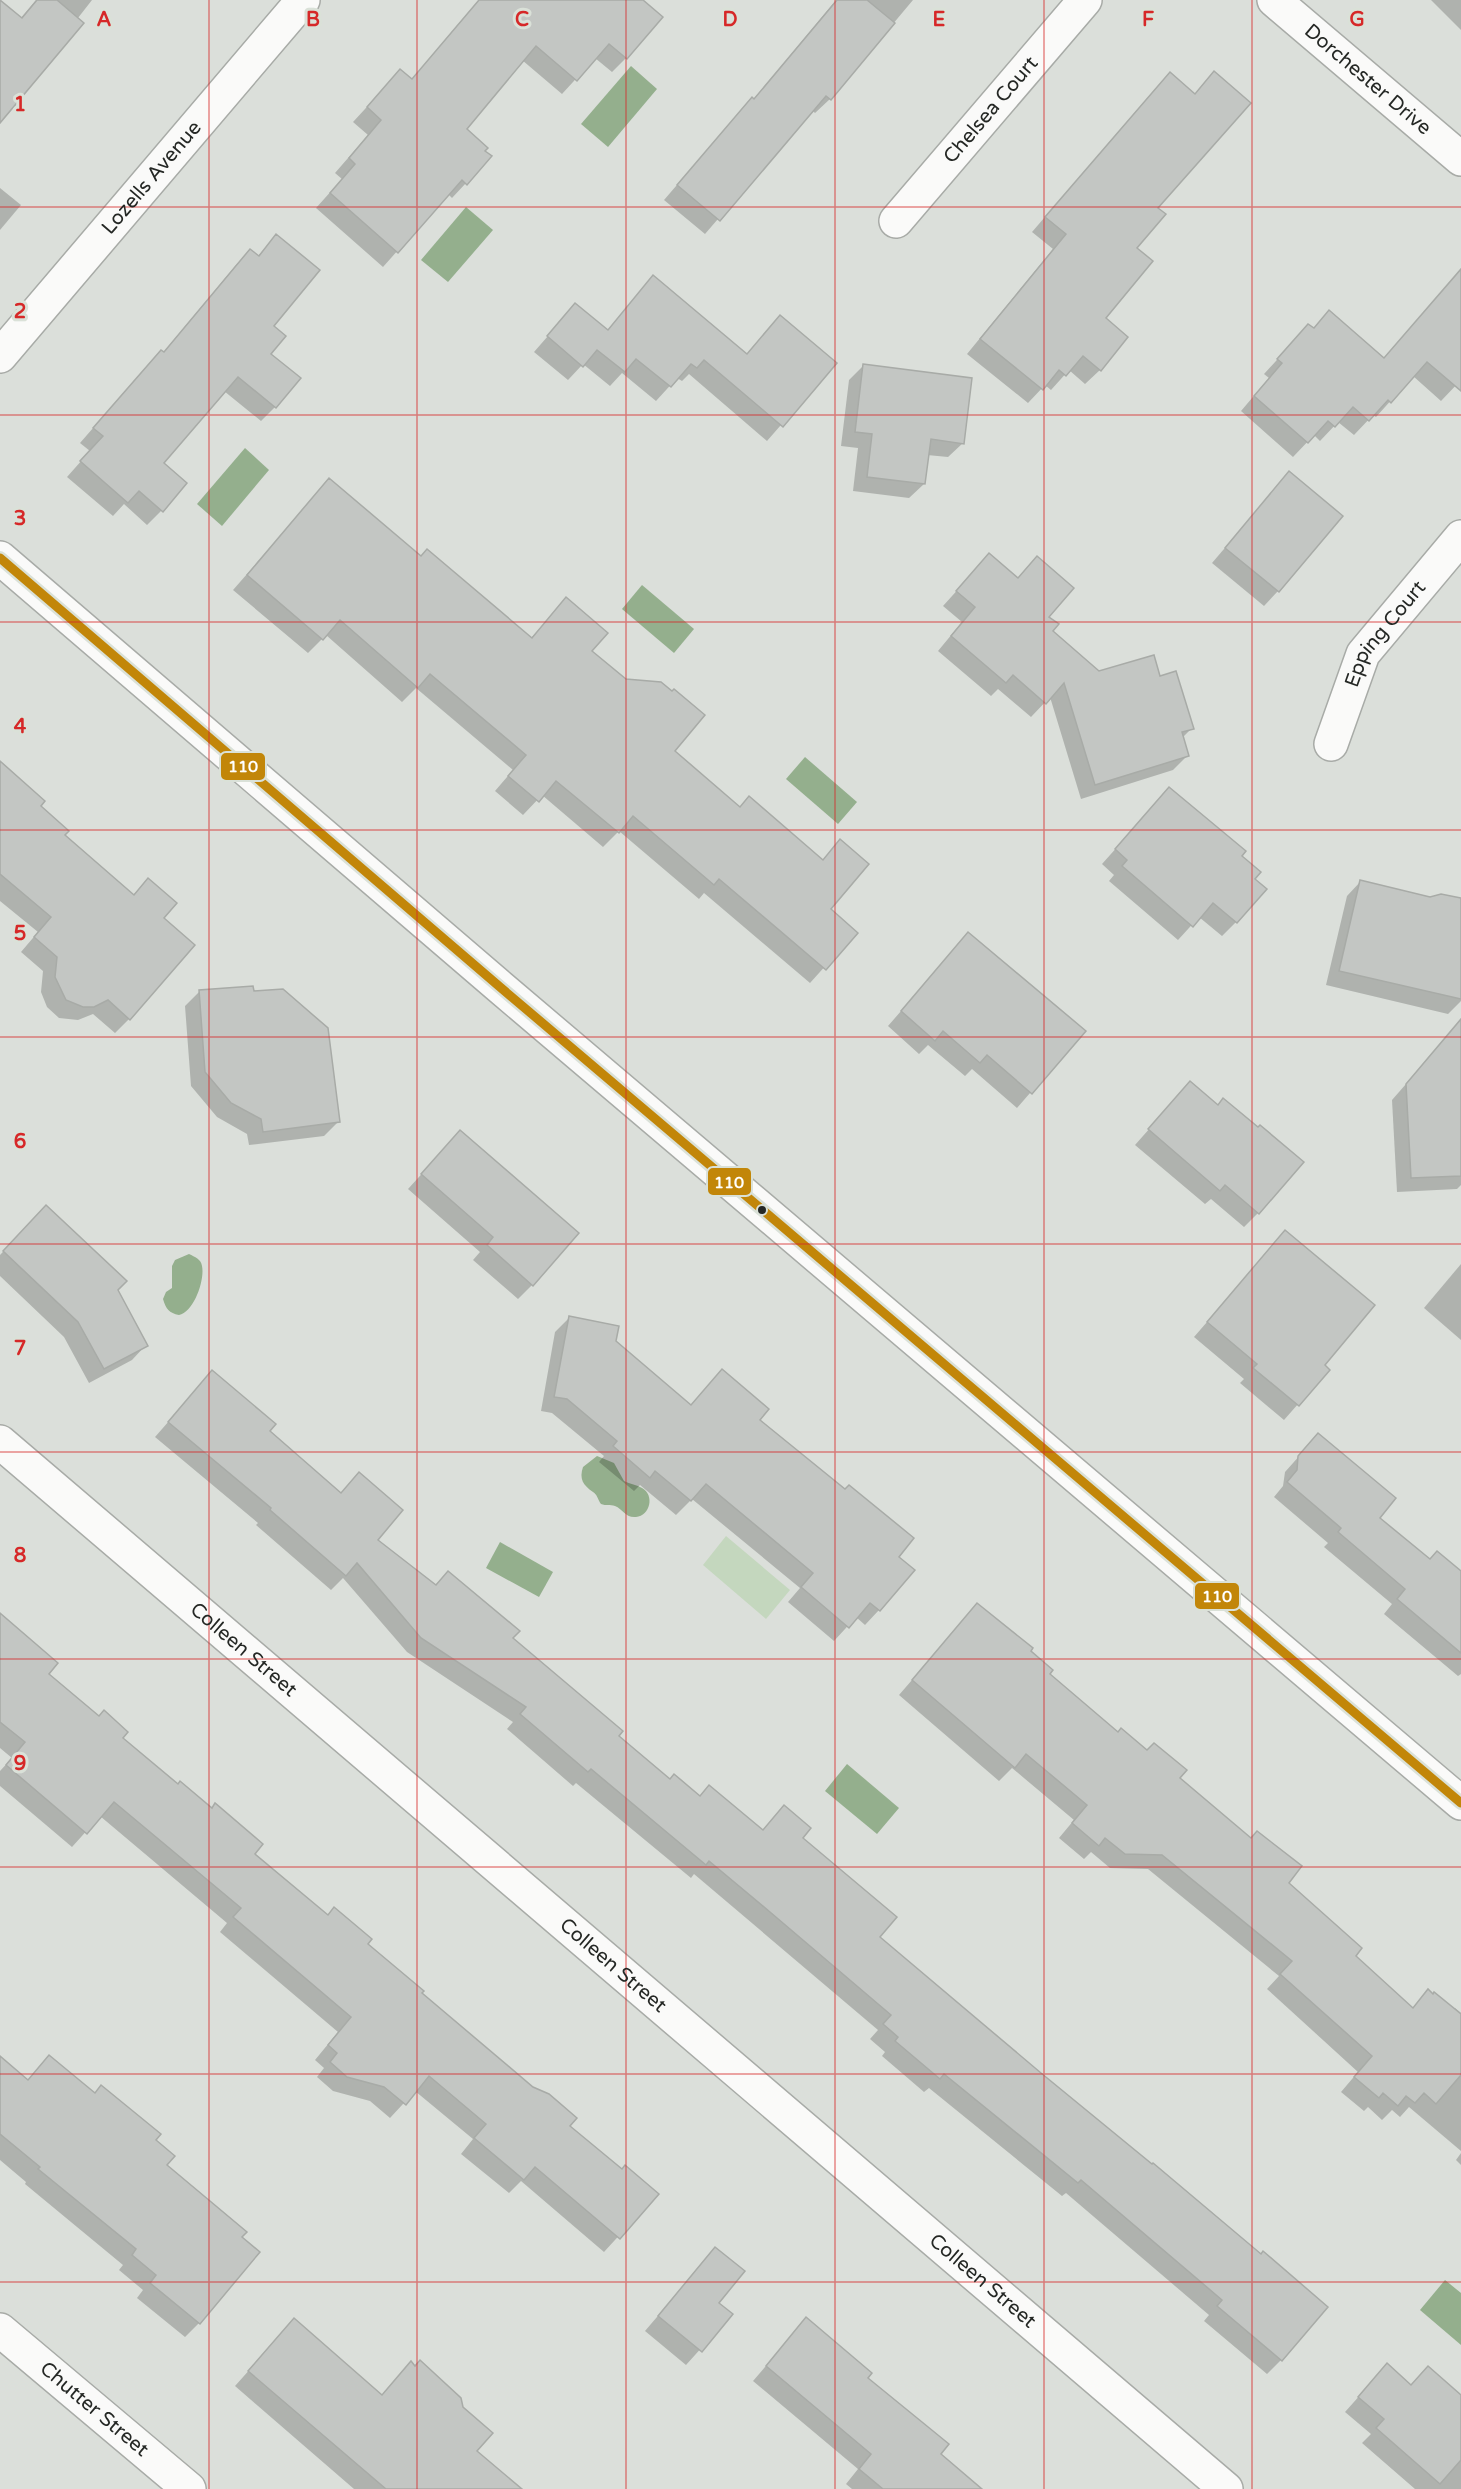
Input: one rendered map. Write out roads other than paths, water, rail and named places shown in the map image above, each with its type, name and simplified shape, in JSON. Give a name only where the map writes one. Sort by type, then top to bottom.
[{"type":"street","name":"Lozells Avenue","points":[[0,356],[303,0]]},
{"type":"street","name":"Chelsea Court","points":[[896,221],[1085,0]]},
{"type":"street","name":"Dorchester Drive","points":[[1274,0],[1461,159]]},
{"type":"street","name":"Epping Court","points":[[1331,744],[1363,654],[1461,537]]},
{"type":"street","points":[[0,558],[500,987],[1460,1799]]},
{"type":"street","name":"Colleen Street","points":[[0,1442],[1227,2489]]},
{"type":"street","name":"Chutter Street","points":[[0,2330],[189,2489]]}]
